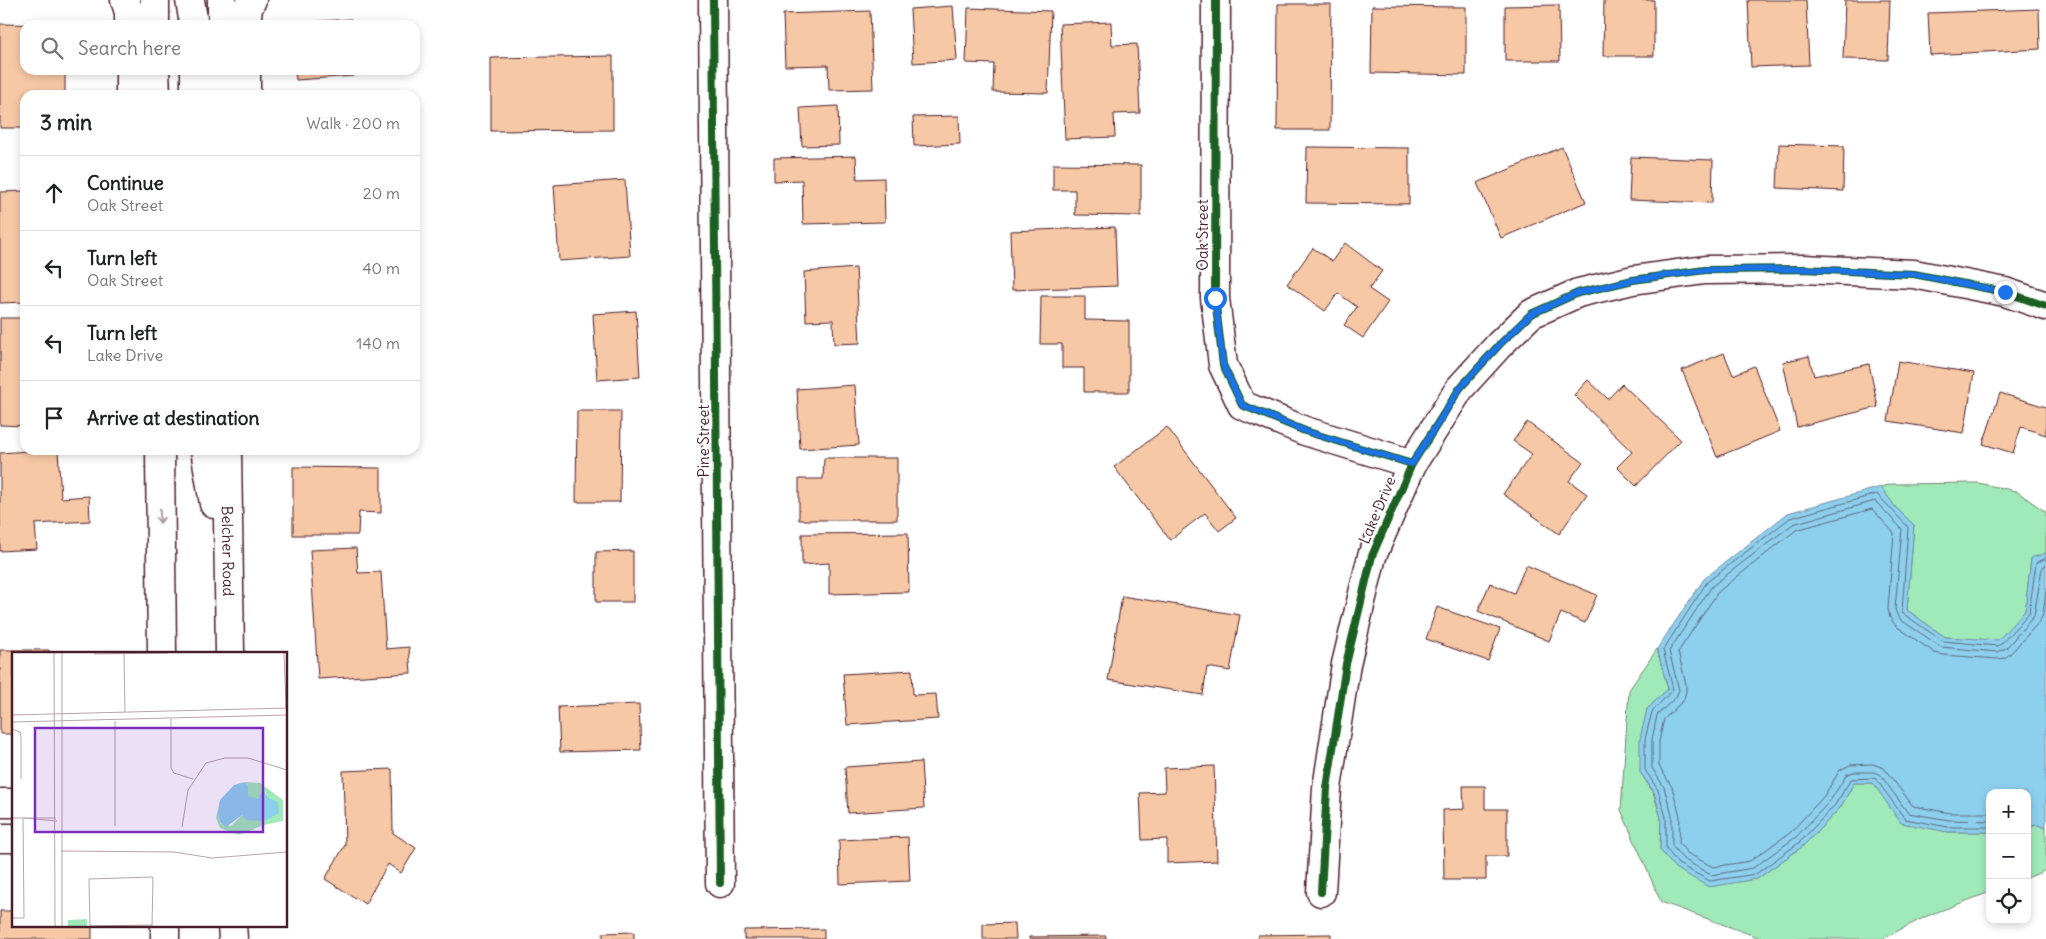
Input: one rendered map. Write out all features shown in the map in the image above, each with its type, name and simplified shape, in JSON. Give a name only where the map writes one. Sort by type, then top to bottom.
[{"type":"street","points":[[126,0],[129,20]]},
{"type":"street","points":[[190,0],[193,20]]},
{"type":"street","points":[[222,0],[222,20]]},
{"type":"street","points":[[247,20],[248,8],[252,0]]},
{"type":"street","name":"Pine Street","points":[[713,0],[720,882]]},
{"type":"street","name":"Oak Street","points":[[1216,0],[1215,298],[1223,365],[1242,405],[1305,431],[1412,464]]},
{"type":"street","points":[[130,75],[130,90]]},
{"type":"street","points":[[155,75],[156,90]]},
{"type":"street","points":[[195,75],[195,90]]},
{"type":"street","points":[[223,75],[223,90]]},
{"type":"street","points":[[246,75],[246,90]]},
{"type":"street","name":"Lake Drive","points":[[1321,892],[1327,788],[1346,664],[1372,556],[1412,464],[1460,388],[1500,344],[1531,314],[1578,293],[1633,280],[1706,270],[1803,269],[1914,274],[2005,292],[2046,306]]},
{"type":"street","points":[[157,455],[160,484]]},
{"type":"street","points":[[160,455],[162,652]]},
{"type":"street","points":[[206,455],[229,599]]},
{"type":"street","name":"Belcher Road","points":[[227,455],[230,652]]},
{"type":"street","points":[[228,529],[233,455]]},
{"type":"street","points":[[165,926],[165,939]]},
{"type":"street","points":[[232,926],[233,939]]},
{"type":"green space","points":[[1978,483],[2016,491],[2046,512],[2046,553],[2031,559],[2025,611],[1998,641],[1945,637],[1907,610],[1914,525],[1896,508],[1881,487],[1892,484]]},
{"type":"green space","points":[[1657,649],[1668,689],[1647,709],[1640,772],[1653,792],[1661,818],[1660,850],[1757,879],[1803,846],[1840,808],[1854,783],[1873,783],[1886,800],[1948,832],[1986,832],[1986,894],[1927,916],[1882,939],[1763,939],[1661,902],[1621,810],[1629,690]]},
{"type":"green space","points":[[2038,825],[2046,828],[2046,870],[2031,876],[2031,834],[2031,826]]},
{"type":"water","points":[[1881,487],[1896,508],[1914,525],[1907,610],[1945,637],[1998,640],[2025,611],[2031,558],[2046,553],[2046,828],[2038,825],[2031,826],[2031,789],[1986,789],[1986,832],[1948,832],[1901,823],[1873,783],[1854,783],[1840,808],[1803,846],[1757,879],[1709,887],[1675,868],[1660,850],[1661,818],[1654,792],[1640,772],[1640,739],[1647,709],[1668,689],[1657,649],[1704,579],[1788,513]]},
{"type":"building","points":[[1604,0],[1654,0],[1654,56],[1603,56]]},
{"type":"building","points":[[1748,0],[1806,0],[1809,65],[1751,67]]},
{"type":"building","points":[[1845,0],[1890,0],[1888,60],[1843,59]]},
{"type":"building","points":[[1278,4],[1331,4],[1330,130],[1277,130]]},
{"type":"building","points":[[1559,5],[1560,61],[1505,61],[1505,6]]},
{"type":"building","points":[[953,6],[957,60],[913,63],[910,9]]},
{"type":"building","points":[[1372,6],[1466,7],[1466,75],[1371,73]]},
{"type":"building","points":[[968,8],[1051,11],[1048,93],[993,92],[994,64],[966,63]]},
{"type":"building","points":[[2039,9],[2040,49],[1930,55],[1928,13]]},
{"type":"building","points":[[870,11],[873,89],[829,90],[828,65],[785,66],[783,14]]},
{"type":"building","points":[[1111,22],[1112,45],[1137,44],[1140,113],[1114,114],[1115,137],[1065,139],[1060,24]]},
{"type":"building","points":[[0,24],[20,24],[20,75],[65,75],[65,90],[20,90],[20,128],[0,128]]},
{"type":"building","points":[[613,56],[613,130],[491,131],[491,58]]},
{"type":"building","points":[[296,75],[354,75],[354,76],[296,80]]},
{"type":"building","points":[[838,106],[839,145],[802,146],[800,108]]},
{"type":"building","points":[[959,116],[960,144],[914,146],[913,117]]},
{"type":"building","points":[[1779,144],[1844,146],[1843,191],[1777,188]]},
{"type":"building","points":[[1307,147],[1409,148],[1409,204],[1306,203]]},
{"type":"building","points":[[1562,147],[1586,202],[1501,238],[1477,183]]},
{"type":"building","points":[[856,156],[857,179],[884,178],[885,222],[803,224],[802,180],[774,181],[774,158]]},
{"type":"building","points":[[1631,157],[1713,160],[1712,203],[1629,200]]},
{"type":"building","points":[[1053,164],[1141,165],[1141,216],[1075,215],[1075,190],[1053,190]]},
{"type":"building","points":[[625,180],[630,256],[559,261],[554,185]]},
{"type":"building","points":[[20,191],[20,302],[0,303],[0,192]]},
{"type":"building","points":[[1115,227],[1117,286],[1012,290],[1010,231]]},
{"type":"building","points":[[1345,243],[1382,271],[1369,289],[1388,302],[1363,338],[1344,325],[1357,307],[1338,293],[1325,311],[1287,284],[1313,248],[1332,261]]},
{"type":"building","points":[[856,268],[860,343],[834,344],[833,320],[806,321],[804,272]]},
{"type":"building","points":[[1041,296],[1085,296],[1085,320],[1129,321],[1129,392],[1084,392],[1084,368],[1062,368],[1062,344],[1040,344]]},
{"type":"building","points":[[636,311],[640,377],[597,380],[593,314]]},
{"type":"building","points":[[0,318],[20,318],[20,426],[0,425]]},
{"type":"building","points":[[1724,353],[1733,375],[1754,366],[1780,431],[1717,457],[1682,370]]},
{"type":"building","points":[[1809,356],[1814,376],[1869,364],[1878,407],[1797,427],[1783,362]]},
{"type":"building","points":[[1898,361],[1974,373],[1964,433],[1888,421]]},
{"type":"building","points":[[1588,380],[1608,399],[1622,384],[1681,440],[1636,486],[1617,467],[1632,452],[1574,395]]},
{"type":"building","points":[[855,385],[859,445],[800,449],[797,389]]},
{"type":"building","points":[[2000,393],[2046,407],[2046,435],[2021,427],[2013,453],[1983,444]]},
{"type":"building","points":[[577,411],[621,411],[620,502],[576,502]]},
{"type":"building","points":[[1527,422],[1583,462],[1569,481],[1587,494],[1559,534],[1503,494],[1532,454],[1513,441]]},
{"type":"building","points":[[1167,427],[1236,518],[1219,531],[1205,513],[1170,540],[1114,467]]},
{"type":"building","points":[[20,452],[20,455],[58,455],[61,498],[89,496],[90,521],[35,524],[37,549],[0,551],[0,453]]},
{"type":"building","points":[[824,458],[897,458],[897,520],[799,520],[799,479],[823,479]]},
{"type":"building","points":[[293,467],[381,468],[381,513],[359,512],[358,535],[293,535]]},
{"type":"building","points":[[908,533],[909,592],[829,594],[829,563],[802,565],[802,534]]},
{"type":"building","points":[[356,548],[358,573],[381,572],[386,649],[409,647],[411,673],[318,679],[310,550]]},
{"type":"building","points":[[633,551],[633,602],[596,602],[596,552]]},
{"type":"building","points":[[1526,565],[1597,595],[1585,623],[1561,613],[1549,641],[1478,611],[1490,583],[1514,593]]},
{"type":"building","points":[[1122,596],[1240,615],[1230,671],[1207,667],[1203,695],[1108,680]]},
{"type":"building","points":[[1437,607],[1500,629],[1488,661],[1426,639]]},
{"type":"building","points":[[0,650],[49,650],[49,652],[12,652],[12,734],[0,734]]},
{"type":"building","points":[[912,670],[913,695],[936,694],[938,719],[847,725],[843,674]]},
{"type":"building","points":[[639,704],[641,750],[560,752],[558,707]]},
{"type":"building","points":[[921,762],[924,808],[848,813],[845,767]]},
{"type":"building","points":[[1214,766],[1217,861],[1167,863],[1167,839],[1142,840],[1140,793],[1165,792],[1164,768]]},
{"type":"building","points":[[392,769],[393,833],[416,848],[401,873],[388,864],[365,904],[325,879],[345,845],[343,771]]},
{"type":"building","points":[[1463,786],[1485,786],[1485,809],[1507,809],[1507,856],[1486,856],[1486,880],[1444,880],[1443,810],[1464,809]]},
{"type":"building","points":[[908,837],[910,881],[840,884],[839,840]]},
{"type":"building","points":[[0,911],[12,911],[12,926],[92,926],[92,939],[0,939]]},
{"type":"building","points":[[1015,923],[1016,939],[983,939],[983,924]]},
{"type":"building","points":[[824,929],[824,939],[744,939],[744,930]]},
{"type":"building","points":[[634,932],[634,939],[603,939],[603,933]]},
{"type":"building","points":[[1331,934],[1331,939],[1258,939],[1258,935]]},
{"type":"building","points":[[1106,936],[1106,939],[1029,939],[1029,937]]},
{"type":"cycle path","points":[[713,0],[720,883]]},
{"type":"cycle path","points":[[1216,0],[1215,298],[1223,365],[1242,405],[1305,431],[1412,464]]},
{"type":"cycle path","points":[[1321,892],[1327,788],[1346,664],[1372,556],[1412,464],[1460,388],[1500,344],[1531,314],[1578,293],[1633,280],[1705,270],[1803,269],[1914,274],[2005,292],[2046,306]]},
{"type":"route","points":[[1215,298],[1223,365],[1242,405],[1305,431],[1412,464],[1460,388],[1500,344],[1531,314],[1578,293],[1633,280],[1706,270],[1803,269],[1914,274],[2005,292]]}]
